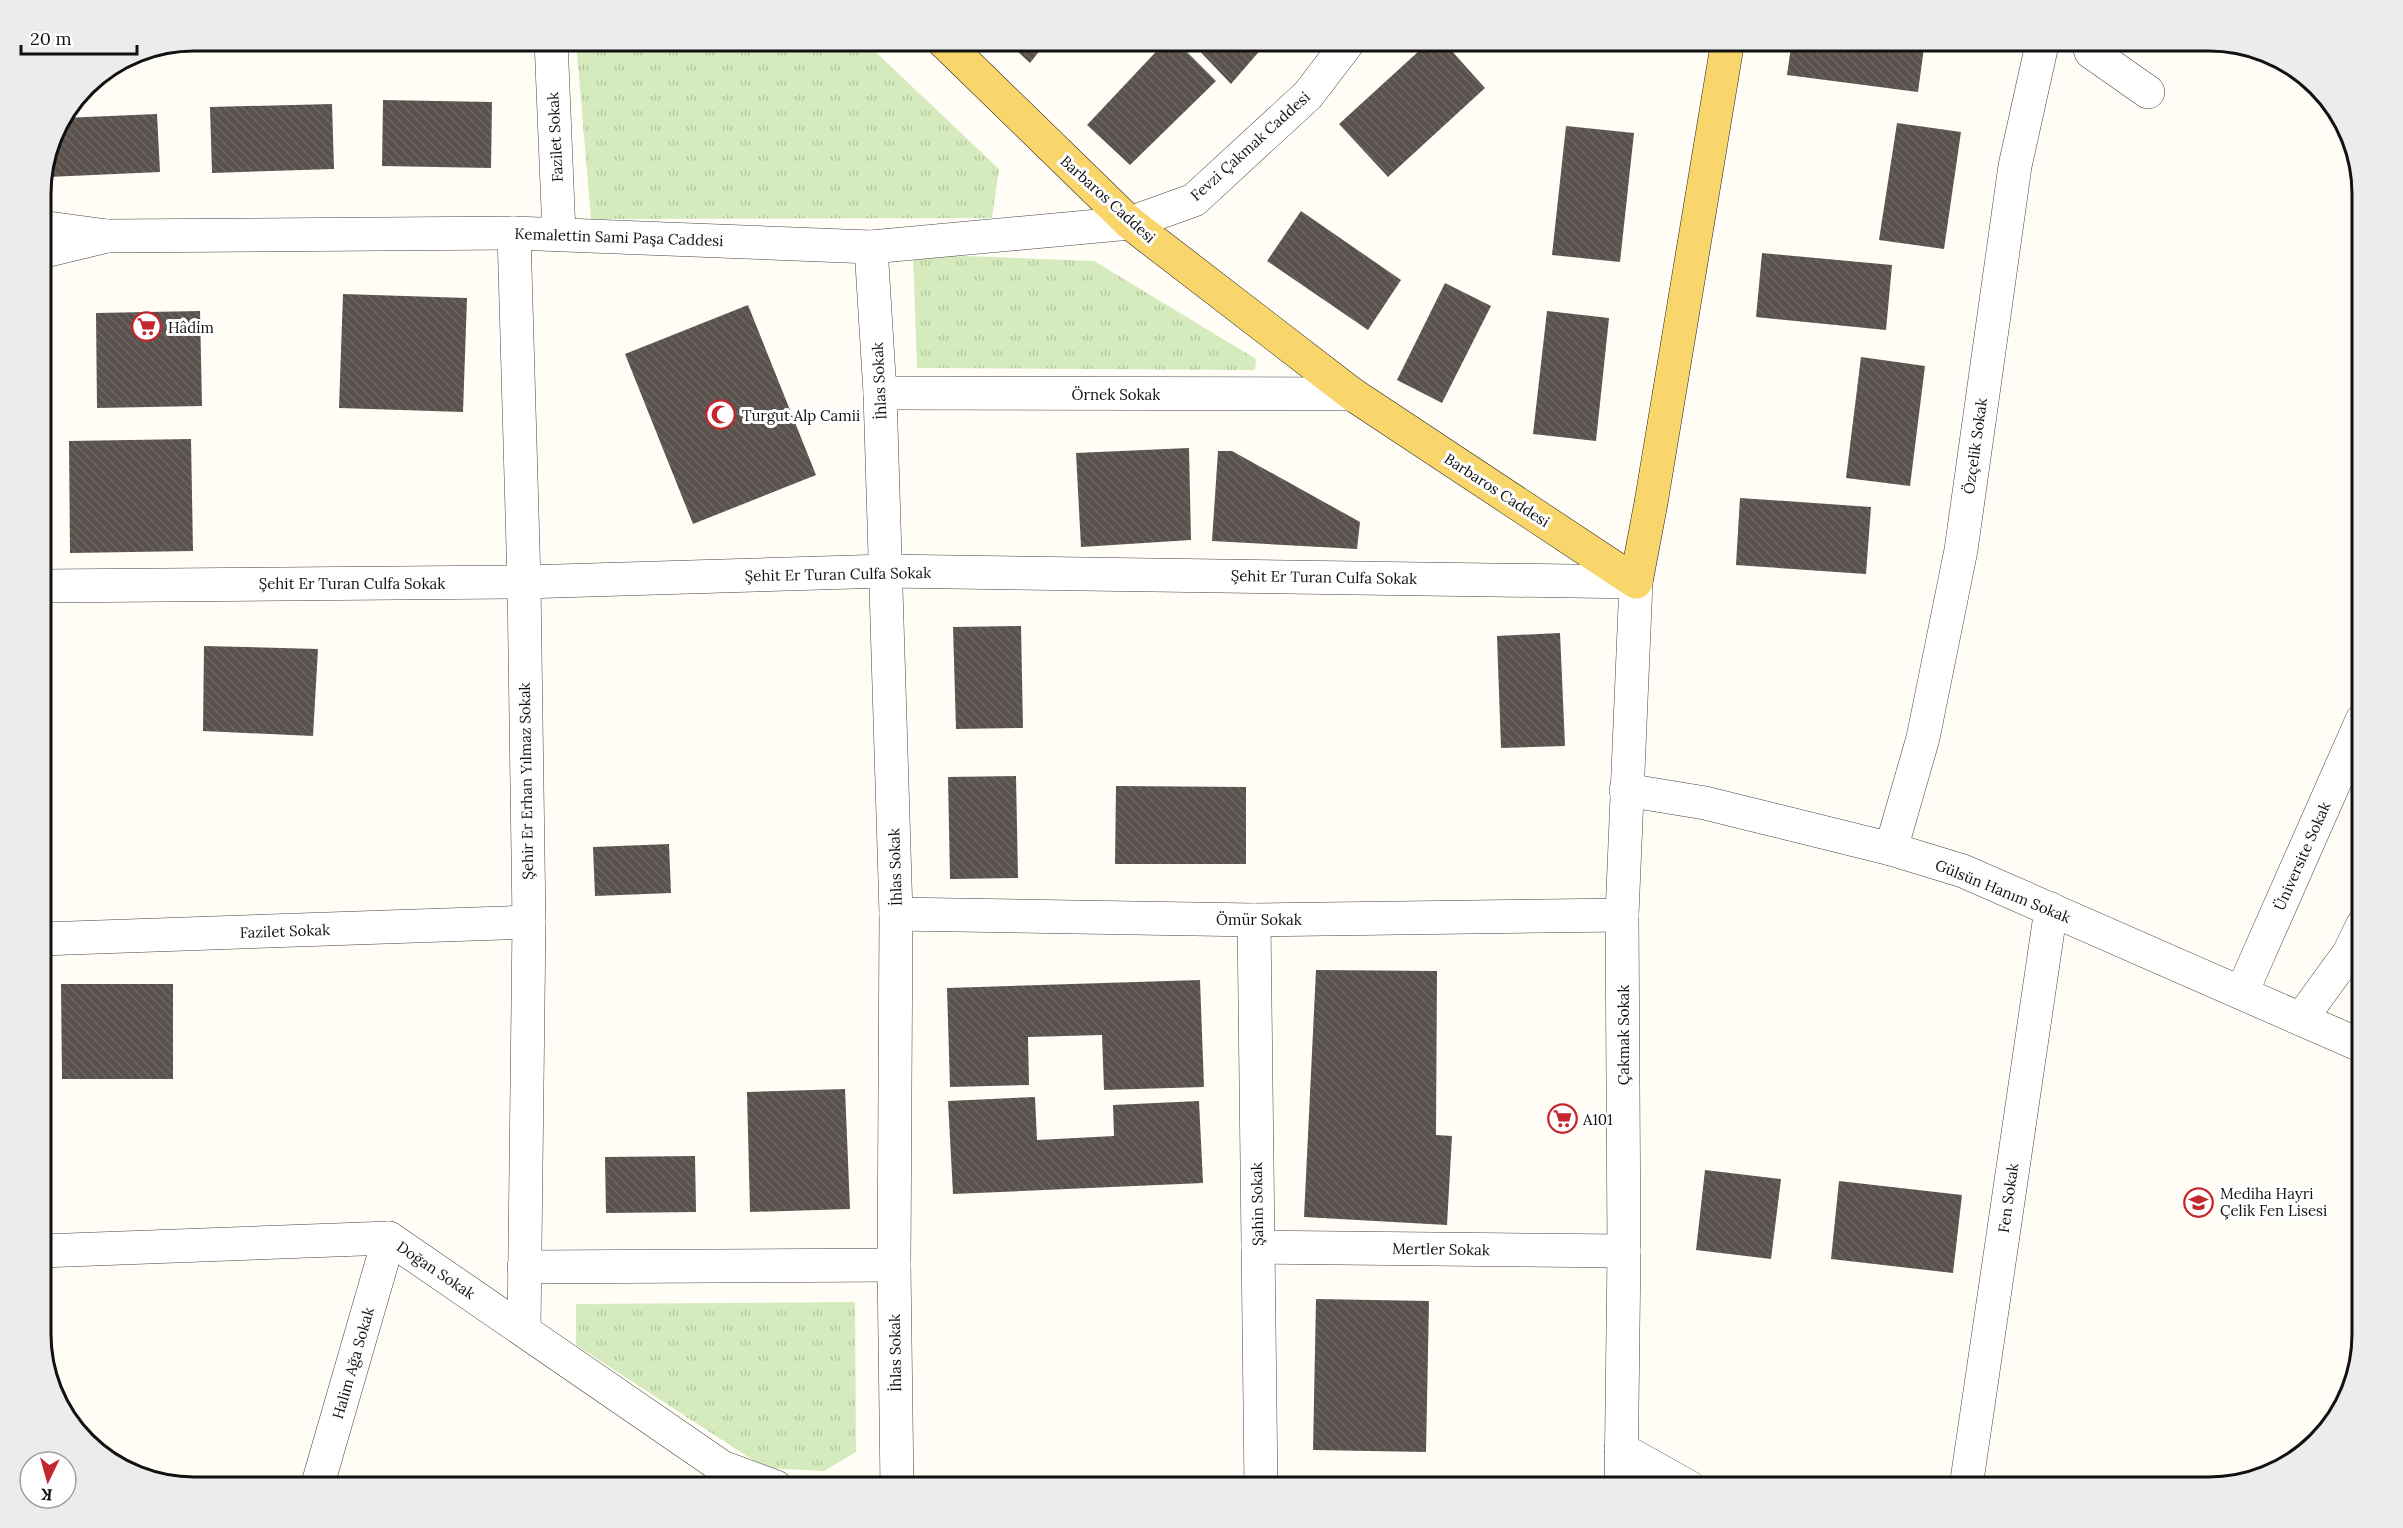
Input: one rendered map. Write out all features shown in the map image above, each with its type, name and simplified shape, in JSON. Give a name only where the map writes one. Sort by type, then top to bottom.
[{"type":"main road","name":"Barbaros Caddesi","points":[[953,51],[1130,223],[1352,394],[1636,582]]},
{"type":"main road","points":[[1636,582],[1652,503],[1726,51]]},
{"type":"street","name":"Fazilet Sokak","points":[[551,51],[559,234]]},
{"type":"street","name":"Fevzi Çakmak Caddesi","points":[[1130,223],[1194,200],[1308,95],[1342,51]]},
{"type":"street","name":"Özçelik Sokak","points":[[1891,849],[1923,738],[1961,550],[2015,166],[2041,51]]},
{"type":"street","points":[[2091,51],[2148,92]]},
{"type":"street","name":"Kemalettin Sami Paşa Caddesi","points":[[107,236],[514,233],[871,247],[1130,223]]},
{"type":"street","points":[[51,228],[107,236]]},
{"type":"street","name":"Şehir Er Erhan Yılmaz Sokak","points":[[514,233],[524,582],[529,922],[524,1330]]},
{"type":"street","points":[[51,250],[107,236]]},
{"type":"street","name":"İhlas Sokak","points":[[871,247],[880,393],[896,914],[894,1265],[897,1477]]},
{"type":"street","name":"Örnek Sokak","points":[[880,393],[1352,394]]},
{"type":"street","name":"Şehit Er Turan Culfa Sokak","points":[[51,586],[524,582],[886,571],[1636,582]]},
{"type":"street","name":"Çakmak Sokak","points":[[1621,1477],[1624,1251],[1622,915],[1636,582]]},
{"type":"street","name":"Üniversite Sokak","points":[[2242,992],[2352,743]]},
{"type":"street","name":"Gülsün Hanım Sokak","points":[[1626,790],[1705,803],[1891,849],[1963,871],[2352,1042]]},
{"type":"street","name":"Fen Sokak","points":[[1968,1477],[2051,909]]},
{"type":"street","name":"Ömür Sokak","points":[[896,914],[1254,920],[1622,915]]},
{"type":"street","name":"Şahin Sokak","points":[[1254,920],[1262,1477]]},
{"type":"street","name":"Fazilet Sokak","points":[[51,939],[529,922]]},
{"type":"street","points":[[2301,1019],[2352,946]]},
{"type":"street","name":"Doğan Sokak","points":[[51,1251],[389,1238],[524,1330],[720,1477]]},
{"type":"street","name":"Halim Ağa Sokak","points":[[320,1477],[389,1238]]},
{"type":"street","name":"Mertler Sokak","points":[[1258,1247],[1624,1251]]},
{"type":"street","points":[[524,1267],[894,1265]]},
{"type":"street","points":[[1621,1449],[1670,1477]]},
{"type":"green space","points":[[577,51],[875,51],[999,169],[992,218],[591,219]]},
{"type":"green space","points":[[913,254],[1094,261],[1256,359],[1255,370],[917,368]]},
{"type":"green space","points":[[855,1302],[856,1452],[824,1471],[765,1468],[576,1345],[576,1304]]},
{"type":"building","points":[[1017,51],[1039,51],[1030,63]]},
{"type":"building","points":[[1157,51],[1186,51],[1216,81],[1130,165],[1087,125]]},
{"type":"building","points":[[1200,51],[1260,51],[1231,84]]},
{"type":"building","points":[[1419,51],[1452,51],[1485,88],[1388,177],[1339,124]]},
{"type":"building","points":[[1790,51],[1924,51],[1918,92],[1787,75]]},
{"type":"building","points":[[383,100],[492,102],[491,168],[382,166]]},
{"type":"building","points":[[332,104],[334,169],[212,173],[210,107]]},
{"type":"building","points":[[157,114],[160,172],[52,177],[62,139],[73,118]]},
{"type":"building","points":[[1897,123],[1961,132],[1944,249],[1879,240]]},
{"type":"building","points":[[1566,126],[1634,133],[1620,262],[1552,255]]},
{"type":"building","points":[[1301,211],[1401,280],[1368,330],[1267,261]]},
{"type":"building","points":[[1762,253],[1892,265],[1886,330],[1756,317]]},
{"type":"building","points":[[1445,283],[1491,306],[1442,403],[1397,380]]},
{"type":"building","points":[[343,294],[467,298],[463,412],[339,408]]},
{"type":"building","name":"Turgut Alp Camii","points":[[748,305],[816,475],[693,524],[625,354]]},
{"type":"building","points":[[200,311],[202,406],[97,408],[96,313]]},
{"type":"building","points":[[1547,311],[1609,318],[1596,441],[1533,434]]},
{"type":"building","points":[[1861,357],[1925,366],[1910,486],[1846,478]]},
{"type":"building","points":[[191,439],[193,551],[70,553],[69,441]]},
{"type":"building","points":[[1189,448],[1191,540],[1081,547],[1076,453]]},
{"type":"building","points":[[1218,451],[1232,451],[1360,522],[1357,549],[1212,541]]},
{"type":"building","points":[[1740,498],[1871,507],[1866,574],[1736,565]]},
{"type":"building","points":[[1021,626],[1023,728],[956,729],[953,627]]},
{"type":"building","points":[[1560,633],[1565,746],[1501,748],[1497,636]]},
{"type":"building","points":[[204,646],[318,649],[313,736],[203,731]]},
{"type":"building","points":[[1016,776],[1018,878],[950,879],[948,777]]},
{"type":"building","points":[[1116,786],[1246,787],[1246,864],[1115,864]]},
{"type":"building","points":[[669,844],[671,893],[595,896],[593,847]]},
{"type":"building","points":[[1316,970],[1437,971],[1436,1135],[1452,1136],[1447,1225],[1304,1217]]},
{"type":"building","points":[[1200,980],[1204,1087],[1104,1090],[1102,1035],[1028,1037],[1029,1085],[950,1087],[947,988]]},
{"type":"building","points":[[61,984],[173,984],[173,1079],[62,1079]]},
{"type":"building","points":[[845,1089],[850,1209],[750,1212],[747,1092]]},
{"type":"building","points":[[1035,1097],[1037,1140],[1114,1136],[1113,1105],[1199,1101],[1203,1183],[953,1194],[948,1101]]},
{"type":"building","points":[[695,1156],[696,1212],[606,1213],[605,1157]]},
{"type":"building","points":[[1705,1170],[1781,1179],[1771,1259],[1696,1250]]},
{"type":"building","points":[[1839,1181],[1962,1195],[1953,1273],[1831,1259]]},
{"type":"building","points":[[1316,1299],[1429,1301],[1426,1452],[1313,1450]]},
{"type":"place","name":"Hâdim","points":[[147,327]]},
{"type":"place","name":"Turgut Alp Camii","points":[[721,415]]},
{"type":"place","name":"A101","points":[[1562,1119]]},
{"type":"place","name":"Mediha Hayri Çelik Fen Lisesi","points":[[2199,1202]]}]
